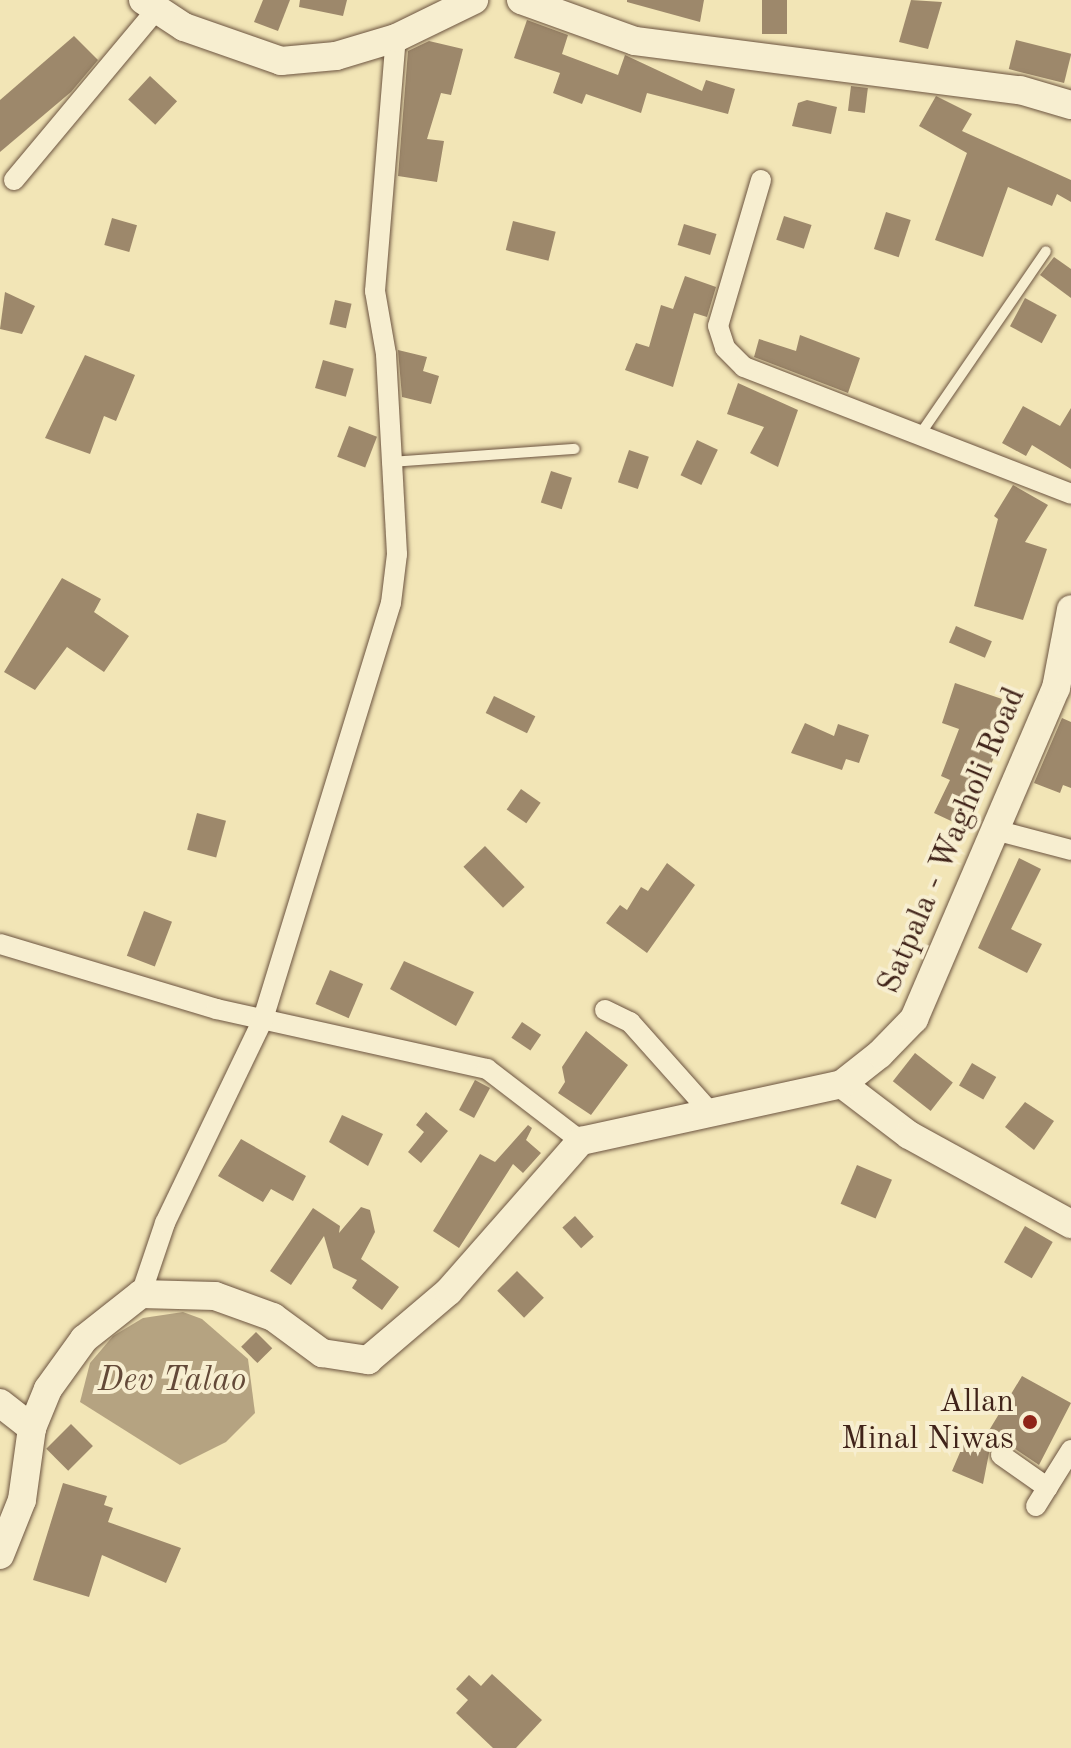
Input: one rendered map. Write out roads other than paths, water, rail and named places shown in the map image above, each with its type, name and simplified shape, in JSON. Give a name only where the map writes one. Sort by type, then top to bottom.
[{"type":"main road","points":[[148,3],[184,27],[281,61],[336,56],[396,38],[474,0]]},
{"type":"main road","points":[[521,0],[635,41],[1020,90],[1071,105]]},
{"type":"main road","name":"Satpala - Wagholi Road","points":[[581,1141],[842,1084],[914,1019],[1056,688],[1071,609]]},
{"type":"main road","points":[[842,1084],[909,1135],[1071,1224]]},
{"type":"main road","points":[[0,1555],[22,1500],[32,1428],[48,1389],[84,1339],[141,1294],[215,1296],[273,1317],[322,1353],[368,1360],[449,1291],[581,1141]]},
{"type":"main road","points":[[0,1403],[32,1428]]},
{"type":"street","points":[[14,180],[148,3]]},
{"type":"street","points":[[141,1294],[165,1223],[263,1019],[391,603],[397,554],[375,254],[396,38]]},
{"type":"street","points":[[761,180],[718,326],[725,348],[744,367],[1071,494]]},
{"type":"street","points":[[995,830],[1071,850]]},
{"type":"street","points":[[0,944],[263,1019],[487,1069],[581,1141]]},
{"type":"street","points":[[605,1010],[630,1022],[711,1113]]},
{"type":"street","points":[[1036,1506],[1071,1450]]},
{"type":"street","points":[[1001,1455],[1048,1488]]},
{"type":"lane","points":[[919,436],[1046,251]]},
{"type":"lane","points":[[392,462],[575,449]]},
{"type":"water","name":"Dev Talao","points":[[183,1312],[202,1319],[248,1359],[255,1413],[226,1442],[180,1465],[80,1402],[90,1363],[113,1336],[143,1318]]},
{"type":"place","name":"Allan Minal Niwas","points":[[1030,1422]]}]
